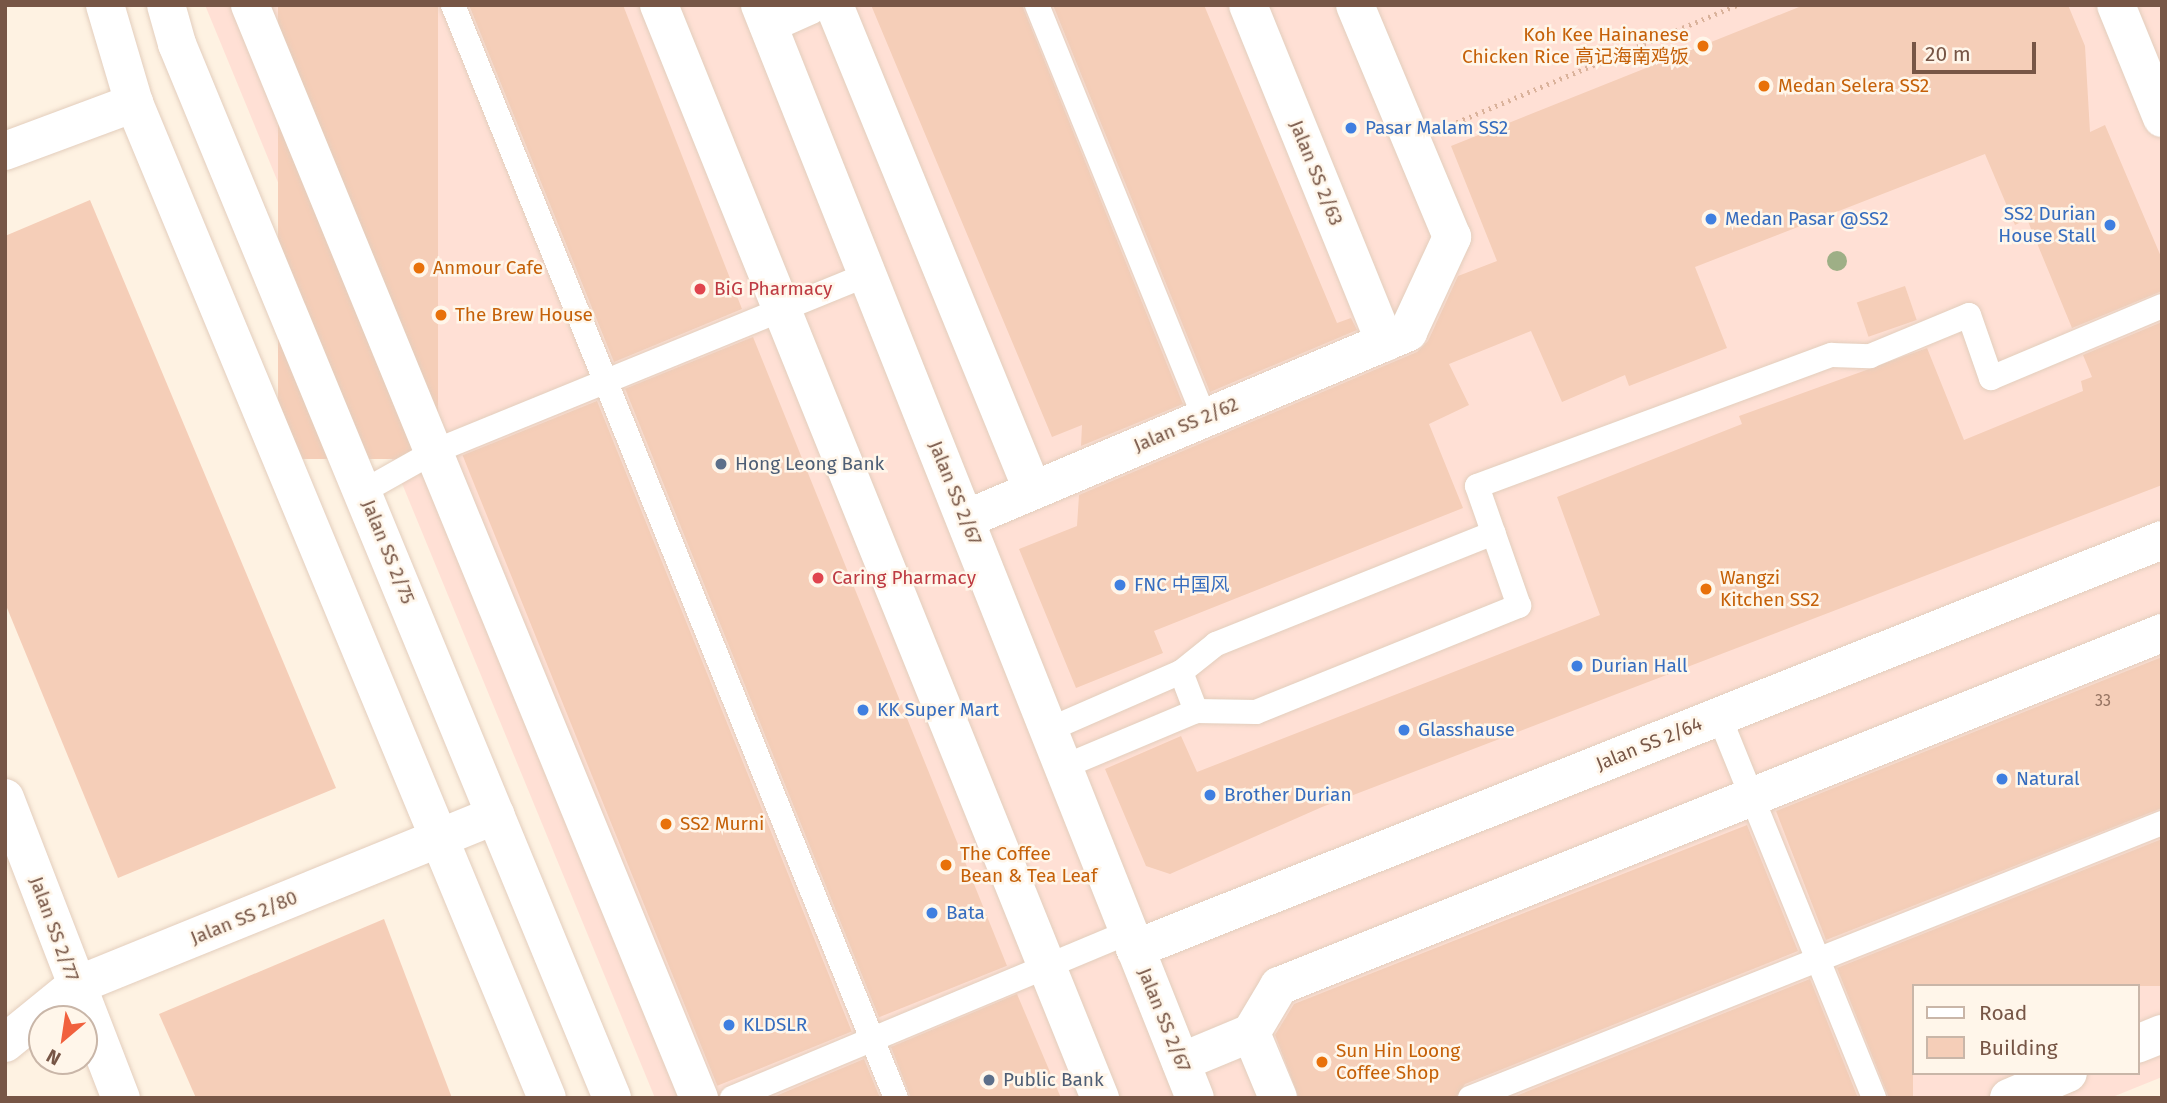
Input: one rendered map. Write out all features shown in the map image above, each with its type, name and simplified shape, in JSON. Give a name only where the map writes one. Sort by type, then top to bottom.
[{"type":"street","points":[[105,5],[134,103],[441,837],[547,1098]]},
{"type":"street","name":"Jalan SS 2/75","points":[[166,5],[177,44],[364,491],[612,1098]]},
{"type":"street","points":[[250,5],[699,1098]]},
{"type":"street","points":[[659,5],[785,307],[1100,1098]]},
{"type":"street","points":[[764,15],[810,5]]},
{"type":"street","points":[[834,5],[1032,489]]},
{"type":"street","name":"Jalan SS 2/63","points":[[1248,5],[1396,337]]},
{"type":"street","points":[[1355,5],[1452,237],[1396,337]]},
{"type":"street","points":[[2116,5],[2162,118]]},
{"type":"street","name":"Jalan SS 2/67","points":[[764,15],[1195,1098]]},
{"type":"street","points":[[5,150],[134,103]]},
{"type":"street","name":"Jalan SS 2/62","points":[[965,519],[1396,337]]},
{"type":"street","name":"Jalan SS 2/64","points":[[1132,940],[1719,716],[2162,540]]},
{"type":"street","points":[[1181,1062],[1251,1033],[1279,986],[2162,633]]},
{"type":"street","name":"Jalan SS 2/77","points":[[6,805],[121,1098]]},
{"type":"street","name":"Jalan SS 2/80","points":[[5,1043],[75,986],[496,815]]},
{"type":"street","points":[[1251,1033],[1278,1098]]},
{"type":"street","points":[[2139,1043],[2162,1034]]},
{"type":"street","points":[[2009,1098],[2063,1075]]},
{"type":"lane","points":[[453,5],[896,1098]]},
{"type":"lane","points":[[1037,5],[1205,417]]},
{"type":"lane","points":[[364,491],[435,450],[604,378],[868,274]]},
{"type":"lane","points":[[1063,767],[1196,711],[1256,712],[1519,606],[1477,486],[1832,355],[1870,356],[1969,315],[1992,378],[2162,306]]},
{"type":"lane","points":[[1048,730],[1181,672],[1216,644],[1494,533]]},
{"type":"lane","points":[[1181,672],[1196,711]]},
{"type":"lane","points":[[1719,716],[1874,1098]]},
{"type":"lane","points":[[1470,1098],[2162,823]]},
{"type":"lane","points":[[732,1098],[1046,966],[1132,940]]},
{"type":"path","points":[[1412,141],[1737,5]]},
{"type":"shaded area","points":[[205,5],[2162,5],[2162,1077],[2110,1098],[655,1098]]},
{"type":"building","points":[[278,5],[438,5],[438,459],[278,459]]},
{"type":"building","points":[[469,5],[623,5],[742,309],[614,362]]},
{"type":"building","points":[[871,5],[1022,5],[1183,404],[1081,446],[1082,425],[1052,437]]},
{"type":"building","points":[[1053,5],[1204,5],[1337,323],[1351,318],[1357,330],[1210,392]]},
{"type":"building","points":[[1804,5],[2068,5],[2085,46],[2090,132],[2105,125],[2162,259],[2162,291],[2072,328],[2027,219],[2015,225],[1985,154],[1695,267],[1727,348],[1629,386],[1625,375],[1562,402],[1531,331],[1449,364],[1469,405],[1429,424],[1463,508],[1154,631],[1163,653],[1076,688],[1019,549],[1077,526],[1079,495],[1417,352],[1428,341],[1458,276],[1497,261],[1451,146]]},
{"type":"building","points":[[90,200],[336,788],[118,878],[5,603],[5,236]]},
{"type":"building","points":[[1905,286],[1917,320],[1868,337],[1857,303]]},
{"type":"building","points":[[2162,322],[2162,485],[1322,807],[1170,874],[1146,866],[1105,769],[1181,736],[1197,772],[1600,615],[1557,497],[1742,424],[1739,416],[1927,348],[1964,440],[2083,391],[2081,381],[2092,377],[2083,355]]},
{"type":"building","points":[[753,337],[1007,966],[879,1017],[625,389]]},
{"type":"building","points":[[597,401],[852,1031],[717,1086],[463,455]]},
{"type":"building","points":[[2162,657],[2162,808],[1826,940],[1776,811]]},
{"type":"building","points":[[1747,825],[1798,951],[1465,1084],[1455,1098],[1299,1098],[1275,1035],[1294,1004]]},
{"type":"building","points":[[2162,839],[2162,986],[1912,984],[1913,1098],[1889,1098],[1837,968]]},
{"type":"building","points":[[384,919],[452,1098],[196,1098],[159,1014]]},
{"type":"building","points":[[1810,979],[1858,1098],[1511,1098]]},
{"type":"building","points":[[1017,994],[1061,1098],[911,1098],[891,1047]]},
{"type":"building","points":[[864,1059],[880,1098],[771,1098]]},
{"type":"place","name":"Koh Kee Hainanese Chicken Rice 高记海南鸡饭","points":[[1703,46]]},
{"type":"place","name":"Medan Selera SS2","points":[[1764,86]]},
{"type":"place","name":"Pasar Malam SS2","points":[[1351,128]]},
{"type":"place","name":"Medan Pasar @SS2","points":[[1711,219]]},
{"type":"place","name":"SS2 Durian House Stall","points":[[2110,225]]},
{"type":"place","name":"Anmour Cafe","points":[[419,268]]},
{"type":"place","name":"BiG Pharmacy","points":[[700,289]]},
{"type":"place","name":"The Brew House","points":[[441,315]]},
{"type":"place","name":"Hong Leong Bank","points":[[721,464]]},
{"type":"place","name":"Caring Pharmacy","points":[[818,578]]},
{"type":"place","name":"FNC 中国风","points":[[1120,585]]},
{"type":"place","name":"Wangzi Kitchen SS2","points":[[1706,589]]},
{"type":"place","name":"Durian Hall","points":[[1577,666]]},
{"type":"place","name":"KK Super Mart","points":[[863,710]]},
{"type":"place","name":"Glasshause","points":[[1404,730]]},
{"type":"place","name":"Natural","points":[[2002,779]]},
{"type":"place","name":"Brother Durian","points":[[1210,795]]},
{"type":"place","name":"SS2 Murni","points":[[666,824]]},
{"type":"place","name":"The Coffee Bean & Tea Leaf","points":[[946,865]]},
{"type":"place","name":"Bata","points":[[932,913]]},
{"type":"place","name":"KLDSLR","points":[[729,1025]]},
{"type":"place","name":"Sun Hin Loong Coffee Shop","points":[[1322,1062]]},
{"type":"place","name":"Public Bank","points":[[989,1080]]}]
